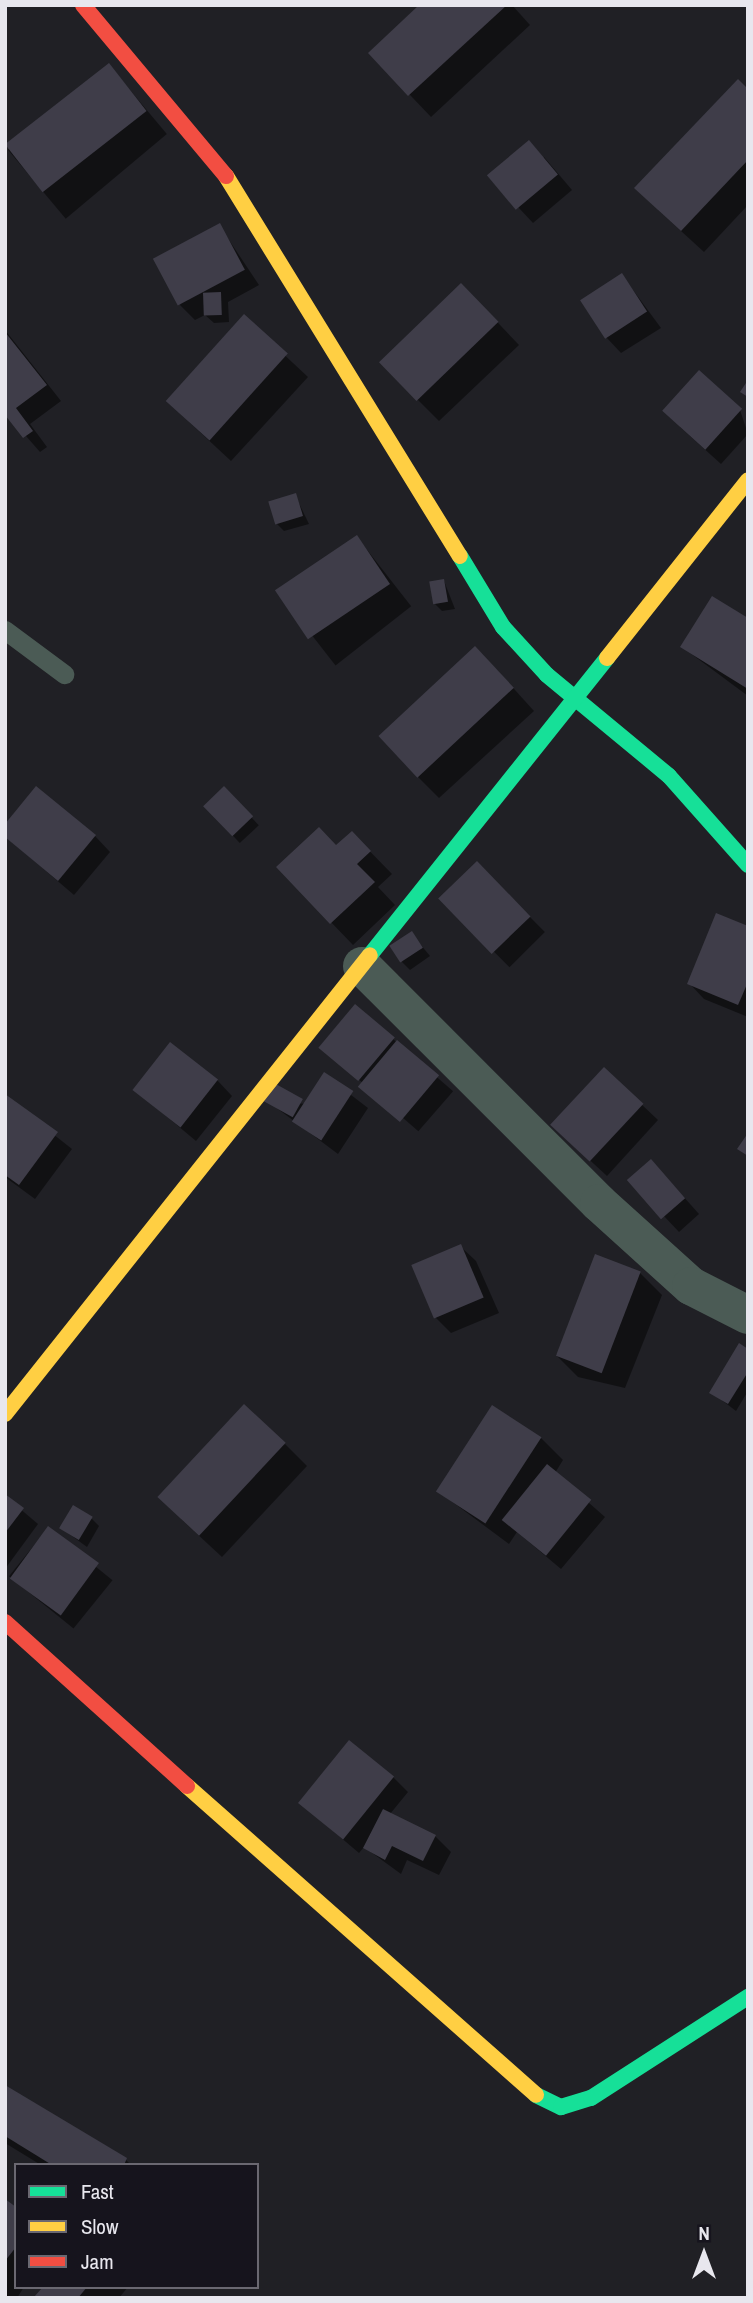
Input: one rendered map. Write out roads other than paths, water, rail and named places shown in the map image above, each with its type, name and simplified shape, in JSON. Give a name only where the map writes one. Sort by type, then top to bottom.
[{"type":"street","points":[[83,5],[229,179],[503,627],[577,699],[669,776],[748,865]]},
{"type":"street","points":[[5,1414],[577,699],[748,480]]},
{"type":"street","points":[[362,965],[609,1213],[691,1286],[748,1315]]},
{"type":"street","points":[[5,1622],[527,2091],[561,2107],[591,2098],[748,1997]]},
{"type":"lane","points":[[5,630],[64,674]]}]
